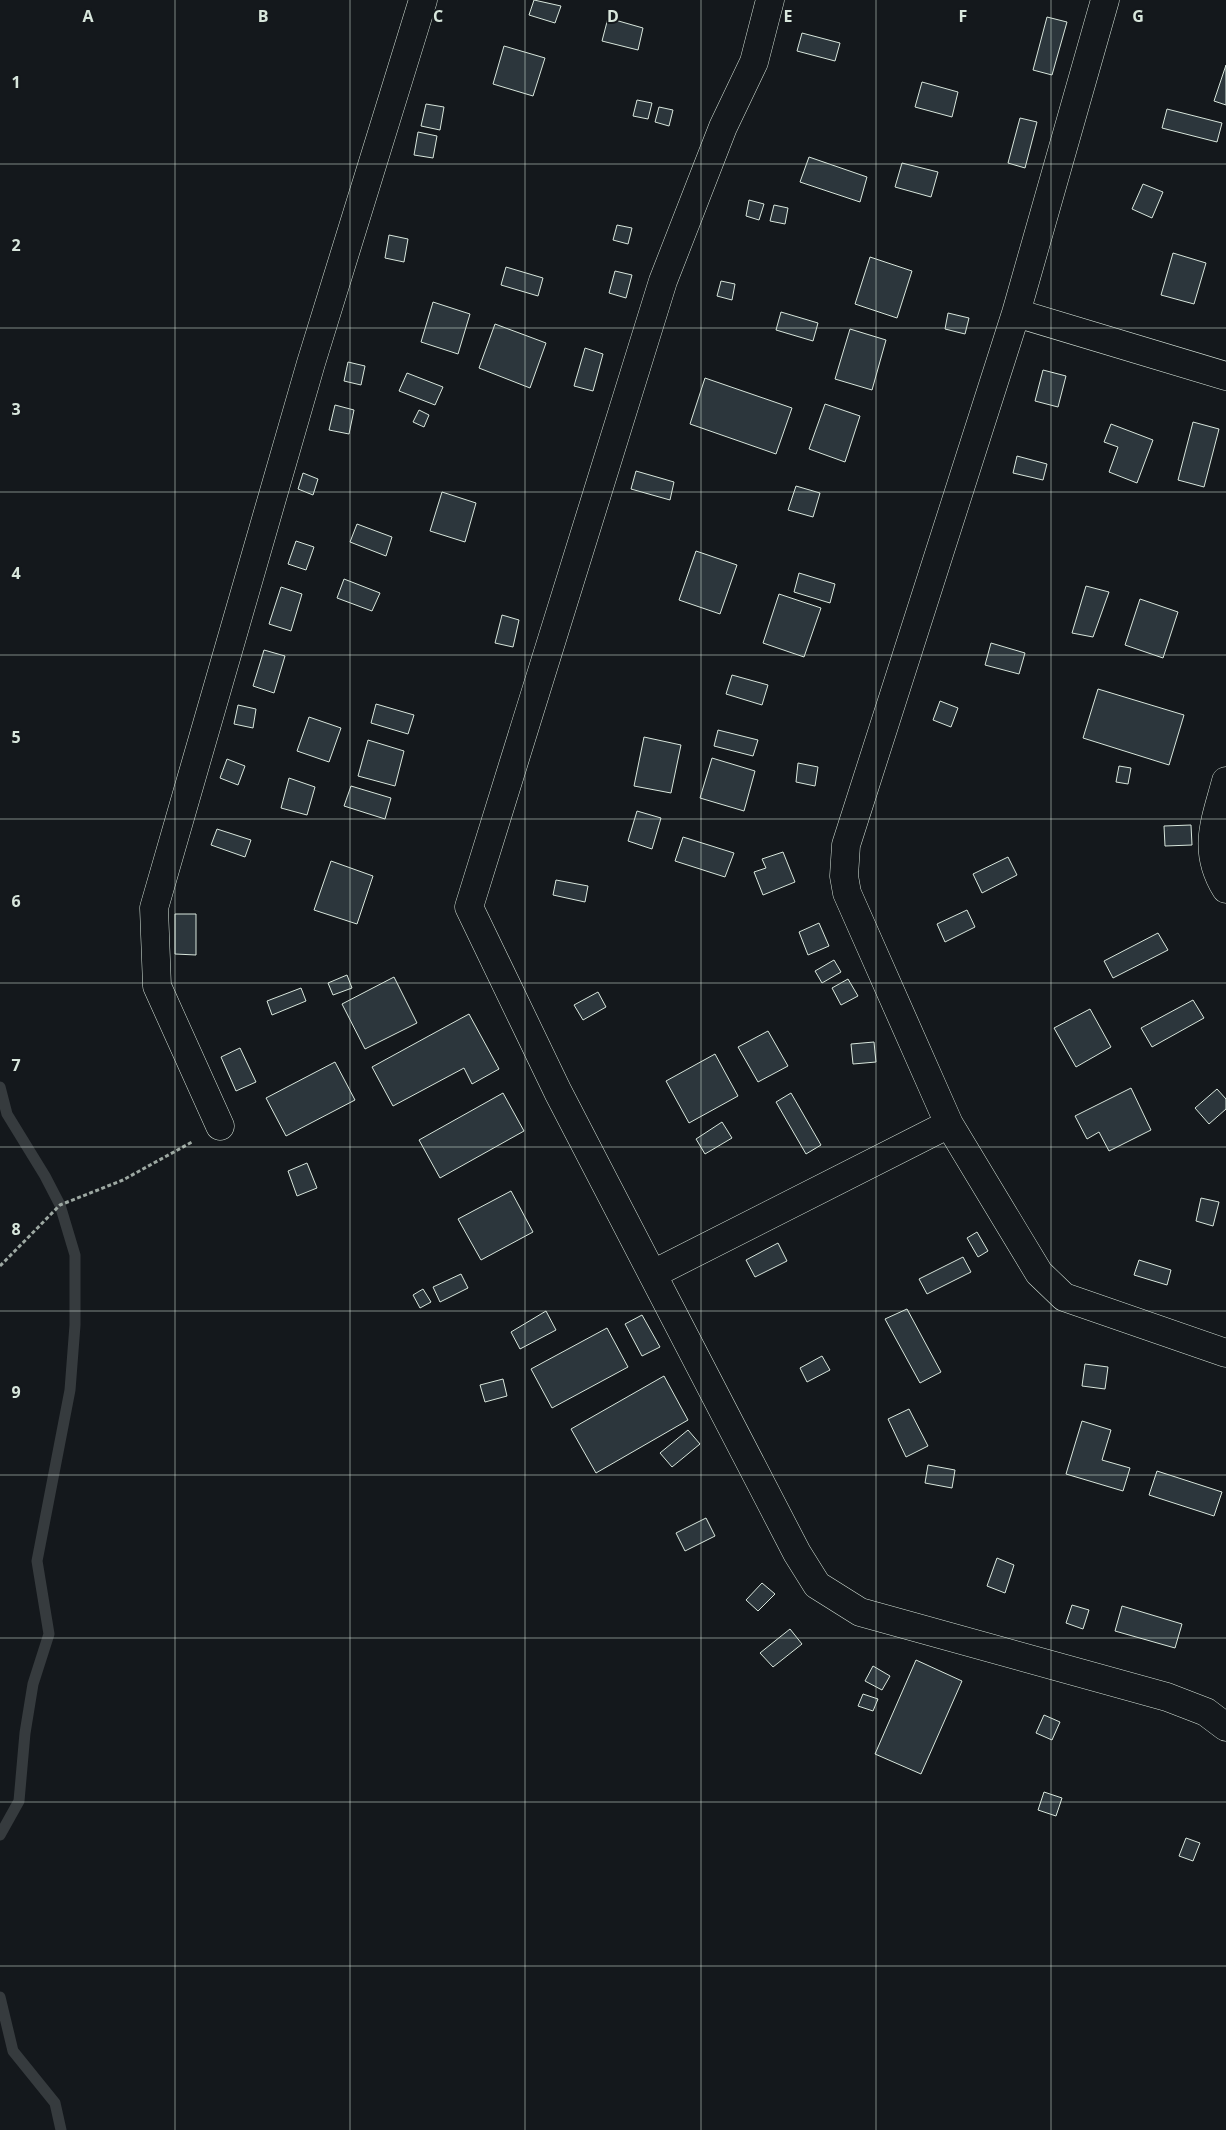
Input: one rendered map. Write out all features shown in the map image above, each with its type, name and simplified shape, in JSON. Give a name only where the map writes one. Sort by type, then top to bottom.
[{"type":"street","points":[[220,1126],[158,986],[154,908],[311,363],[423,0]]},
{"type":"street","points":[[770,0],[754,62],[723,127],[663,281],[469,907],[558,1092],[797,1553],[817,1585],[860,1612],[1167,1696],[1206,1712],[1226,1727]]},
{"type":"street","points":[[1105,0],[1016,312],[846,846],[844,862],[847,893],[949,1124],[1039,1274],[1064,1297],[1226,1353]]},
{"type":"street","points":[[1016,312],[1226,376]]},
{"type":"street","points":[[1226,781],[1211,835],[1211,846],[1220,879],[1226,889]]},
{"type":"street","points":[[653,1274],[949,1124]]},
{"type":"path","points":[[0,1266],[60,1205],[123,1180],[220,1126]]},
{"type":"building","points":[[534,0],[561,6],[555,23],[529,15]]},
{"type":"building","points":[[1047,17],[1067,22],[1052,75],[1033,70]]},
{"type":"building","points":[[608,18],[643,28],[638,50],[602,41]]},
{"type":"building","points":[[802,33],[840,43],[835,61],[797,51]]},
{"type":"building","points":[[504,46],[545,58],[533,96],[493,84]]},
{"type":"building","points":[[1226,65],[1226,105],[1214,101]]},
{"type":"building","points":[[922,82],[958,92],[952,117],[915,107]]},
{"type":"building","points":[[637,100],[652,103],[648,119],[633,116]]},
{"type":"building","points":[[426,104],[444,107],[440,130],[421,126]]},
{"type":"building","points":[[659,107],[673,110],[669,126],[655,122]]},
{"type":"building","points":[[1167,109],[1222,123],[1217,142],[1162,128]]},
{"type":"building","points":[[1020,118],[1037,122],[1025,168],[1008,163]]},
{"type":"building","points":[[418,132],[437,136],[433,158],[414,155]]},
{"type":"building","points":[[809,157],[867,177],[860,202],[800,182]]},
{"type":"building","points":[[902,163],[938,172],[931,197],[895,187]]},
{"type":"building","points":[[1143,184],[1163,192],[1152,218],[1132,209]]},
{"type":"building","points":[[749,200],[764,204],[759,220],[746,216]]},
{"type":"building","points":[[774,205],[788,208],[785,224],[770,221]]},
{"type":"building","points":[[617,225],[632,228],[628,244],[613,240]]},
{"type":"building","points":[[389,235],[408,239],[404,262],[385,258]]},
{"type":"building","points":[[1173,253],[1206,263],[1194,304],[1161,295]]},
{"type":"building","points":[[870,257],[912,271],[897,318],[855,304]]},
{"type":"building","points":[[506,267],[543,278],[538,296],[501,285]]},
{"type":"building","points":[[615,271],[632,275],[626,298],[609,293]]},
{"type":"building","points":[[721,281],[735,284],[732,300],[717,296]]},
{"type":"building","points":[[433,302],[470,314],[458,354],[421,342]]},
{"type":"building","points":[[781,312],[818,323],[813,341],[776,330]]},
{"type":"building","points":[[948,313],[969,318],[965,334],[945,329]]},
{"type":"building","points":[[495,324],[546,343],[530,388],[479,368]]},
{"type":"building","points":[[850,329],[886,340],[872,390],[835,379]]},
{"type":"building","points":[[585,348],[603,354],[593,391],[574,386]]},
{"type":"building","points":[[348,362],[365,366],[361,385],[344,381]]},
{"type":"building","points":[[1043,370],[1066,376],[1058,407],[1035,401]]},
{"type":"building","points":[[407,373],[443,387],[435,405],[399,391]]},
{"type":"building","points":[[705,378],[792,408],[776,454],[690,424]]},
{"type":"building","points":[[825,404],[860,416],[845,462],[809,449]]},
{"type":"building","points":[[335,405],[354,410],[349,434],[329,430]]},
{"type":"building","points":[[419,410],[429,415],[424,427],[413,422]]},
{"type":"building","points":[[1193,422],[1219,429],[1204,487],[1178,480]]},
{"type":"building","points":[[1111,424],[1153,440],[1137,483],[1109,472],[1118,447],[1104,442]]},
{"type":"building","points":[[1017,456],[1047,464],[1043,480],[1013,473]]},
{"type":"building","points":[[636,471],[674,482],[670,500],[631,489]]},
{"type":"building","points":[[303,473],[318,479],[313,495],[298,489]]},
{"type":"building","points":[[796,486],[820,493],[813,517],[788,510]]},
{"type":"building","points":[[442,492],[476,503],[465,542],[430,531]]},
{"type":"building","points":[[357,524],[392,537],[386,556],[350,542]]},
{"type":"building","points":[[296,541],[314,547],[306,570],[288,564]]},
{"type":"building","points":[[696,551],[737,565],[720,614],[679,600]]},
{"type":"building","points":[[799,573],[835,584],[830,603],[794,592]]},
{"type":"building","points":[[344,579],[380,593],[372,611],[337,598]]},
{"type":"building","points":[[1086,586],[1109,592],[1093,637],[1072,633]]},
{"type":"building","points":[[281,587],[302,594],[291,631],[269,624]]},
{"type":"building","points":[[779,594],[821,608],[804,657],[763,643]]},
{"type":"building","points":[[1140,599],[1178,612],[1163,658],[1125,645]]},
{"type":"building","points":[[502,615],[519,620],[513,647],[495,643]]},
{"type":"building","points":[[991,643],[1025,653],[1019,674],[985,665]]},
{"type":"building","points":[[264,650],[285,656],[274,693],[253,686]]},
{"type":"building","points":[[732,675],[768,685],[762,705],[726,694]]},
{"type":"building","points":[[1098,689],[1184,715],[1169,765],[1083,738]]},
{"type":"building","points":[[940,701],[958,708],[951,727],[933,720]]},
{"type":"building","points":[[376,704],[414,715],[408,734],[371,723]]},
{"type":"building","points":[[238,705],[256,709],[253,728],[234,724]]},
{"type":"building","points":[[309,717],[341,728],[329,762],[297,751]]},
{"type":"building","points":[[718,730],[758,740],[753,756],[714,746]]},
{"type":"building","points":[[644,737],[681,745],[671,793],[634,786]]},
{"type":"building","points":[[368,740],[404,751],[395,786],[358,776]]},
{"type":"building","points":[[712,758],[755,771],[744,811],[700,798]]},
{"type":"building","points":[[227,759],[245,766],[238,785],[220,778]]},
{"type":"building","points":[[798,763],[818,767],[815,786],[796,782]]},
{"type":"building","points":[[1119,766],[1131,768],[1128,784],[1116,782]]},
{"type":"building","points":[[289,778],[315,787],[307,815],[281,808]]},
{"type":"building","points":[[351,786],[391,798],[385,819],[344,806]]},
{"type":"building","points":[[637,811],[661,818],[652,849],[628,841]]},
{"type":"building","points":[[1191,825],[1192,845],[1165,846],[1164,826]]},
{"type":"building","points":[[217,829],[251,840],[245,857],[211,845]]},
{"type":"building","points":[[683,837],[734,853],[725,877],[675,861]]},
{"type":"building","points":[[783,852],[795,882],[763,895],[754,872],[766,868],[762,859]]},
{"type":"building","points":[[1008,857],[1017,875],[982,893],[973,874]]},
{"type":"building","points":[[331,861],[373,876],[357,924],[314,910]]},
{"type":"building","points":[[556,880],[588,886],[585,902],[553,895]]},
{"type":"building","points":[[967,910],[975,927],[945,942],[937,924]]},
{"type":"building","points":[[175,914],[196,914],[196,955],[175,954]]},
{"type":"building","points":[[819,923],[829,946],[808,955],[799,932]]},
{"type":"building","points":[[1158,933],[1168,950],[1113,978],[1104,961]]},
{"type":"building","points":[[834,960],[841,972],[822,983],[815,971]]},
{"type":"building","points":[[347,975],[352,988],[333,995],[328,983]]},
{"type":"building","points":[[394,977],[417,1023],[365,1049],[342,1004]]},
{"type":"building","points":[[848,979],[858,996],[841,1005],[832,988]]},
{"type":"building","points":[[301,988],[306,1001],[272,1015],[267,1001]]},
{"type":"building","points":[[598,992],[606,1007],[583,1020],[574,1005]]},
{"type":"building","points":[[1193,1000],[1204,1018],[1152,1047],[1141,1028]]},
{"type":"building","points":[[1090,1009],[1111,1047],[1076,1067],[1054,1028]]},
{"type":"building","points":[[469,1014],[499,1069],[472,1084],[464,1068],[393,1106],[372,1067]]},
{"type":"building","points":[[768,1031],[788,1066],[758,1082],[738,1047]]},
{"type":"building","points":[[874,1042],[876,1062],[853,1064],[851,1044]]},
{"type":"building","points":[[240,1048],[256,1082],[236,1091],[221,1057]]},
{"type":"building","points":[[715,1054],[738,1096],[689,1123],[666,1081]]},
{"type":"building","points":[[335,1062],[355,1100],[286,1136],[266,1098]]},
{"type":"building","points":[[1131,1088],[1151,1130],[1109,1151],[1099,1132],[1087,1139],[1075,1116]]},
{"type":"building","points":[[1217,1089],[1226,1099],[1226,1109],[1209,1124],[1195,1108]]},
{"type":"building","points":[[503,1093],[524,1131],[440,1178],[419,1140]]},
{"type":"building","points":[[791,1093],[821,1145],[806,1154],[776,1102]]},
{"type":"building","points":[[722,1122],[732,1138],[705,1154],[696,1139]]},
{"type":"building","points":[[307,1163],[317,1188],[297,1196],[288,1171]]},
{"type":"building","points":[[511,1191],[533,1232],[481,1260],[458,1219]]},
{"type":"building","points":[[1201,1198],[1219,1202],[1213,1226],[1196,1221]]},
{"type":"building","points":[[977,1232],[988,1251],[978,1257],[967,1238]]},
{"type":"building","points":[[778,1243],[787,1261],[755,1277],[746,1260]]},
{"type":"building","points":[[963,1257],[971,1272],[927,1294],[919,1279]]},
{"type":"building","points":[[1139,1260],[1171,1270],[1167,1285],[1134,1275]]},
{"type":"building","points":[[461,1274],[468,1288],[440,1302],[433,1287]]},
{"type":"building","points":[[423,1289],[431,1302],[420,1308],[413,1295]]},
{"type":"building","points":[[907,1309],[941,1372],[920,1383],[885,1319]]},
{"type":"building","points":[[546,1311],[556,1330],[520,1349],[511,1332]]},
{"type":"building","points":[[642,1315],[660,1347],[642,1356],[625,1324]]},
{"type":"building","points":[[607,1328],[628,1367],[552,1408],[531,1369]]},
{"type":"building","points":[[822,1356],[830,1370],[807,1382],[800,1368]]},
{"type":"building","points":[[1085,1364],[1108,1367],[1105,1389],[1082,1386]]},
{"type":"building","points":[[664,1376],[688,1420],[596,1473],[571,1429]]},
{"type":"building","points":[[503,1379],[507,1396],[485,1402],[480,1385]]},
{"type":"building","points":[[909,1409],[928,1446],[906,1457],[888,1419]]},
{"type":"building","points":[[1082,1421],[1111,1430],[1102,1460],[1130,1468],[1123,1491],[1066,1474]]},
{"type":"building","points":[[688,1430],[700,1444],[672,1467],[660,1453]]},
{"type":"building","points":[[928,1465],[955,1470],[952,1488],[925,1483]]},
{"type":"building","points":[[1157,1471],[1222,1492],[1214,1516],[1149,1495]]},
{"type":"building","points":[[706,1518],[715,1536],[685,1551],[676,1533]]},
{"type":"building","points":[[997,1558],[1014,1565],[1005,1593],[987,1586]]},
{"type":"building","points":[[762,1583],[775,1594],[758,1611],[746,1600]]},
{"type":"building","points":[[1072,1605],[1089,1610],[1083,1629],[1066,1623]]},
{"type":"building","points":[[1122,1606],[1182,1624],[1175,1648],[1115,1631]]},
{"type":"building","points":[[790,1629],[802,1644],[773,1667],[760,1653]]},
{"type":"building","points":[[916,1660],[962,1681],[921,1774],[875,1754]]},
{"type":"building","points":[[873,1666],[890,1676],[882,1690],[865,1681]]},
{"type":"building","points":[[863,1694],[878,1699],[873,1711],[858,1706]]},
{"type":"building","points":[[1044,1715],[1060,1722],[1052,1740],[1036,1733]]},
{"type":"building","points":[[1044,1792],[1062,1798],[1056,1816],[1038,1810]]},
{"type":"building","points":[[1186,1838],[1200,1843],[1193,1861],[1179,1856]]},
{"type":"waterway","points":[[0,1087],[7,1114],[45,1176],[60,1205],[75,1255],[75,1325],[70,1390],[37,1561],[49,1634],[33,1684],[25,1733],[19,1801],[0,1835]]},
{"type":"waterway","points":[[0,1997],[13,2051],[55,2103],[61,2130]]}]
